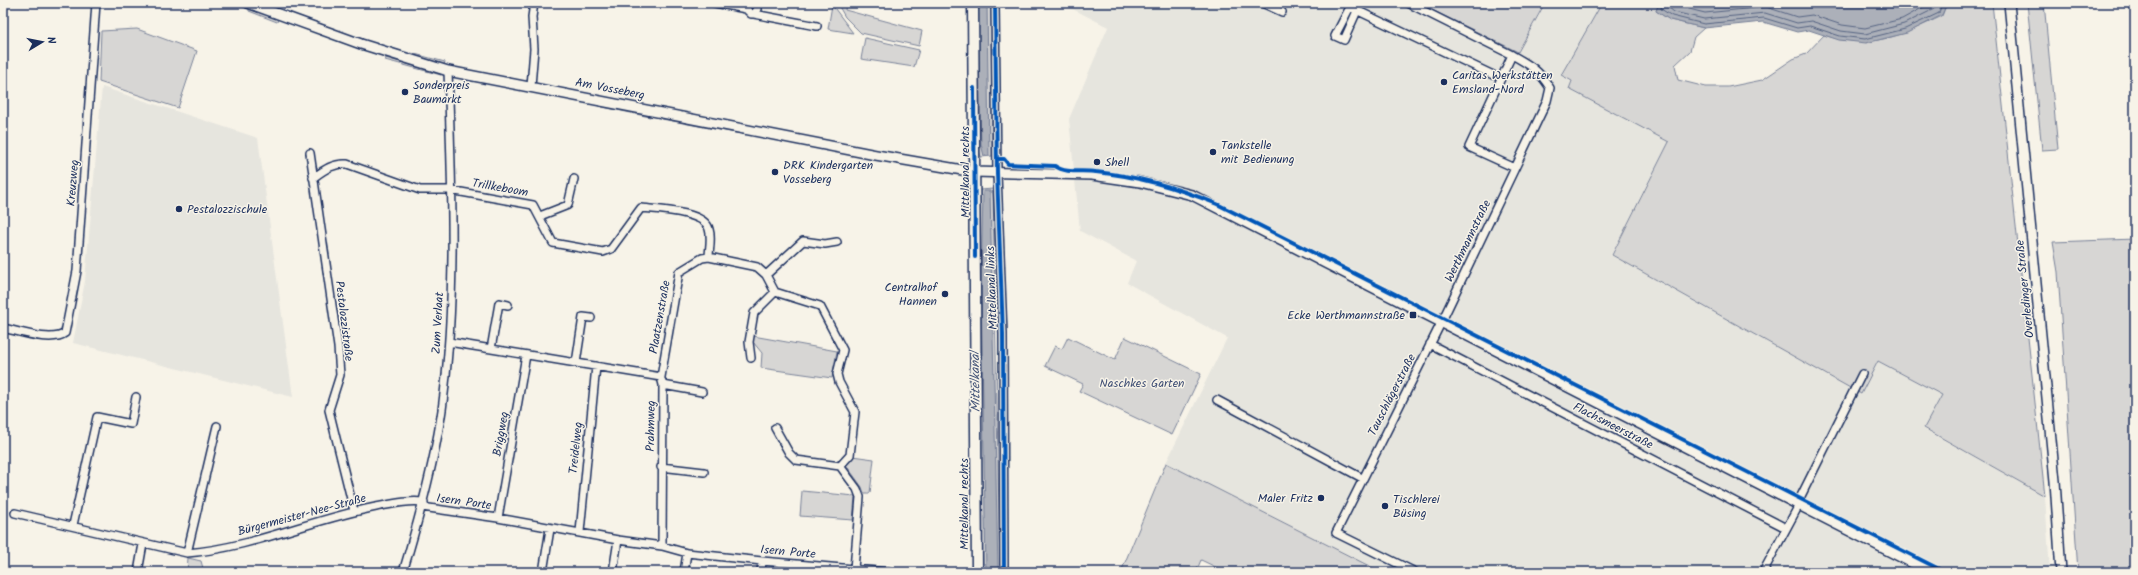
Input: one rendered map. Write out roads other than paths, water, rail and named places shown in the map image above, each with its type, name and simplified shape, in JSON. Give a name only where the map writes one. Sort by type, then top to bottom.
[{"type":"main road","name":"Mittelkanal rechts","points":[[973,3],[987,173],[977,572]]},
{"type":"street","name":"Kreuzweg","points":[[3,328],[47,337],[61,336],[65,333],[77,271],[96,3]]},
{"type":"street","name":"Am Vosseberg","points":[[248,3],[361,44],[448,71],[531,86],[876,155],[987,173]]},
{"type":"street","points":[[531,86],[534,49],[532,17],[534,3]]},
{"type":"street","points":[[715,3],[747,6],[749,14],[817,26]]},
{"type":"street","points":[[754,14],[758,9],[755,3]]},
{"type":"street","name":"Mittelkanal links","points":[[995,3],[987,173],[1003,334],[1004,572]]},
{"type":"street","points":[[1262,3],[1282,12]]},
{"type":"street","points":[[1408,3],[1512,55],[1469,147],[1515,168]]},
{"type":"street","name":"Overledinger Straße","points":[[2009,3],[2055,481],[2061,572]]},
{"type":"street","points":[[1357,11],[1344,40],[1335,36],[1350,5],[1357,11],[1493,75]]},
{"type":"street","name":"Werthmannstraße","points":[[1441,323],[1547,101],[1550,88],[1541,74],[1531,65],[1512,55]]},
{"type":"street","name":"Zum Verlaat","points":[[403,572],[423,505],[441,412],[449,342],[451,286],[448,71]]},
{"type":"street","name":"Pestalozzistraße","points":[[310,153],[338,347],[340,375],[329,410],[354,511]]},
{"type":"street","points":[[313,178],[328,168],[338,164],[347,164],[420,190],[450,190]]},
{"type":"street","name":"Flachsmeerstraße","points":[[987,173],[1092,175],[1140,182],[1192,195],[1930,572]]},
{"type":"street","points":[[540,216],[568,205],[574,179]]},
{"type":"street","name":"Trillkeboom","points":[[450,190],[533,204],[553,243],[603,252],[611,249],[641,208],[695,216],[705,222],[709,229],[709,257]]},
{"type":"street","points":[[766,275],[803,241],[825,244],[837,242]]},
{"type":"street","points":[[709,257],[757,267],[766,275],[775,292],[820,306],[843,350],[838,374],[839,382],[855,412],[850,455],[840,466]]},
{"type":"street","name":"Plaatzenstraße","points":[[660,377],[680,272],[702,258],[709,257]]},
{"type":"street","points":[[751,358],[749,342],[754,313],[775,292]]},
{"type":"street","points":[[491,349],[499,304],[508,305]]},
{"type":"street","points":[[576,363],[583,316],[591,318]]},
{"type":"street","name":"Tauschlägerstraße","points":[[1415,572],[1336,533],[1362,478],[1441,323]]},
{"type":"street","points":[[449,342],[660,377],[663,385],[702,392]]},
{"type":"street","name":"Flachsmeerstraße","points":[[1430,344],[1786,528]]},
{"type":"street","name":"Briggweg","points":[[498,518],[526,355]]},
{"type":"street","name":"Treidelweg","points":[[580,532],[596,366]]},
{"type":"street","points":[[1763,572],[1862,374]]},
{"type":"street","name":"Prahmweg","points":[[662,546],[661,467],[663,385]]},
{"type":"street","points":[[73,525],[97,417],[131,424],[136,397]]},
{"type":"street","points":[[1217,400],[1362,478]]},
{"type":"street","points":[[187,554],[217,426]]},
{"type":"street","points":[[775,428],[789,453],[796,460],[840,466],[857,489],[860,496],[854,569]]},
{"type":"street","name":"Prahmweg","points":[[661,467],[704,472]]},
{"type":"street","name":"Bürgermeister-Nee-Straße","points":[[15,513],[73,525],[187,554],[279,534],[354,511],[412,501],[423,505]]},
{"type":"street","name":"Isern Porte","points":[[423,505],[618,540],[662,546],[687,553],[888,572]]},
{"type":"street","points":[[543,572],[550,528]]},
{"type":"street","points":[[613,572],[618,540]]},
{"type":"street","points":[[138,572],[143,544]]},
{"type":"street","points":[[684,572],[687,553]]},
{"type":"street","points":[[761,572],[762,561]]},
{"type":"water","points":[[977,3],[987,3],[989,156],[984,156],[981,144]]},
{"type":"water","points":[[1659,3],[1947,3],[1942,15],[1907,33],[1866,43],[1839,40],[1809,30],[1797,32],[1763,22],[1704,28],[1670,20],[1656,11]]},
{"type":"water","points":[[983,191],[990,191],[998,572],[986,572],[981,287]]},
{"type":"place","name":"Caritas Werkstätten Emsland-Nord","points":[[1444,82]]},
{"type":"place","name":"Sonderpreis Baumarkt","points":[[405,92]]},
{"type":"place","name":"Tankstelle mit Bedienung","points":[[1213,152]]},
{"type":"place","name":"Shell","points":[[1097,162]]},
{"type":"place","name":"DRK Kindergarten Vosseberg","points":[[775,172]]},
{"type":"place","name":"Pestalozzischule","points":[[179,209]]},
{"type":"place","name":"Centralhof Hannen","points":[[945,294]]},
{"type":"place","name":"Ecke Werthmannstraße","points":[[1413,315]]},
{"type":"place","name":"Maler Fritz","points":[[1321,498]]},
{"type":"place","name":"Tischlerei Büsing","points":[[1385,506]]},
{"type":"water label","name":"Mittelkanal","points":[[976,382]]},
{"type":"park label","name":"Naschkes Garten","points":[[1142,383]]}]
